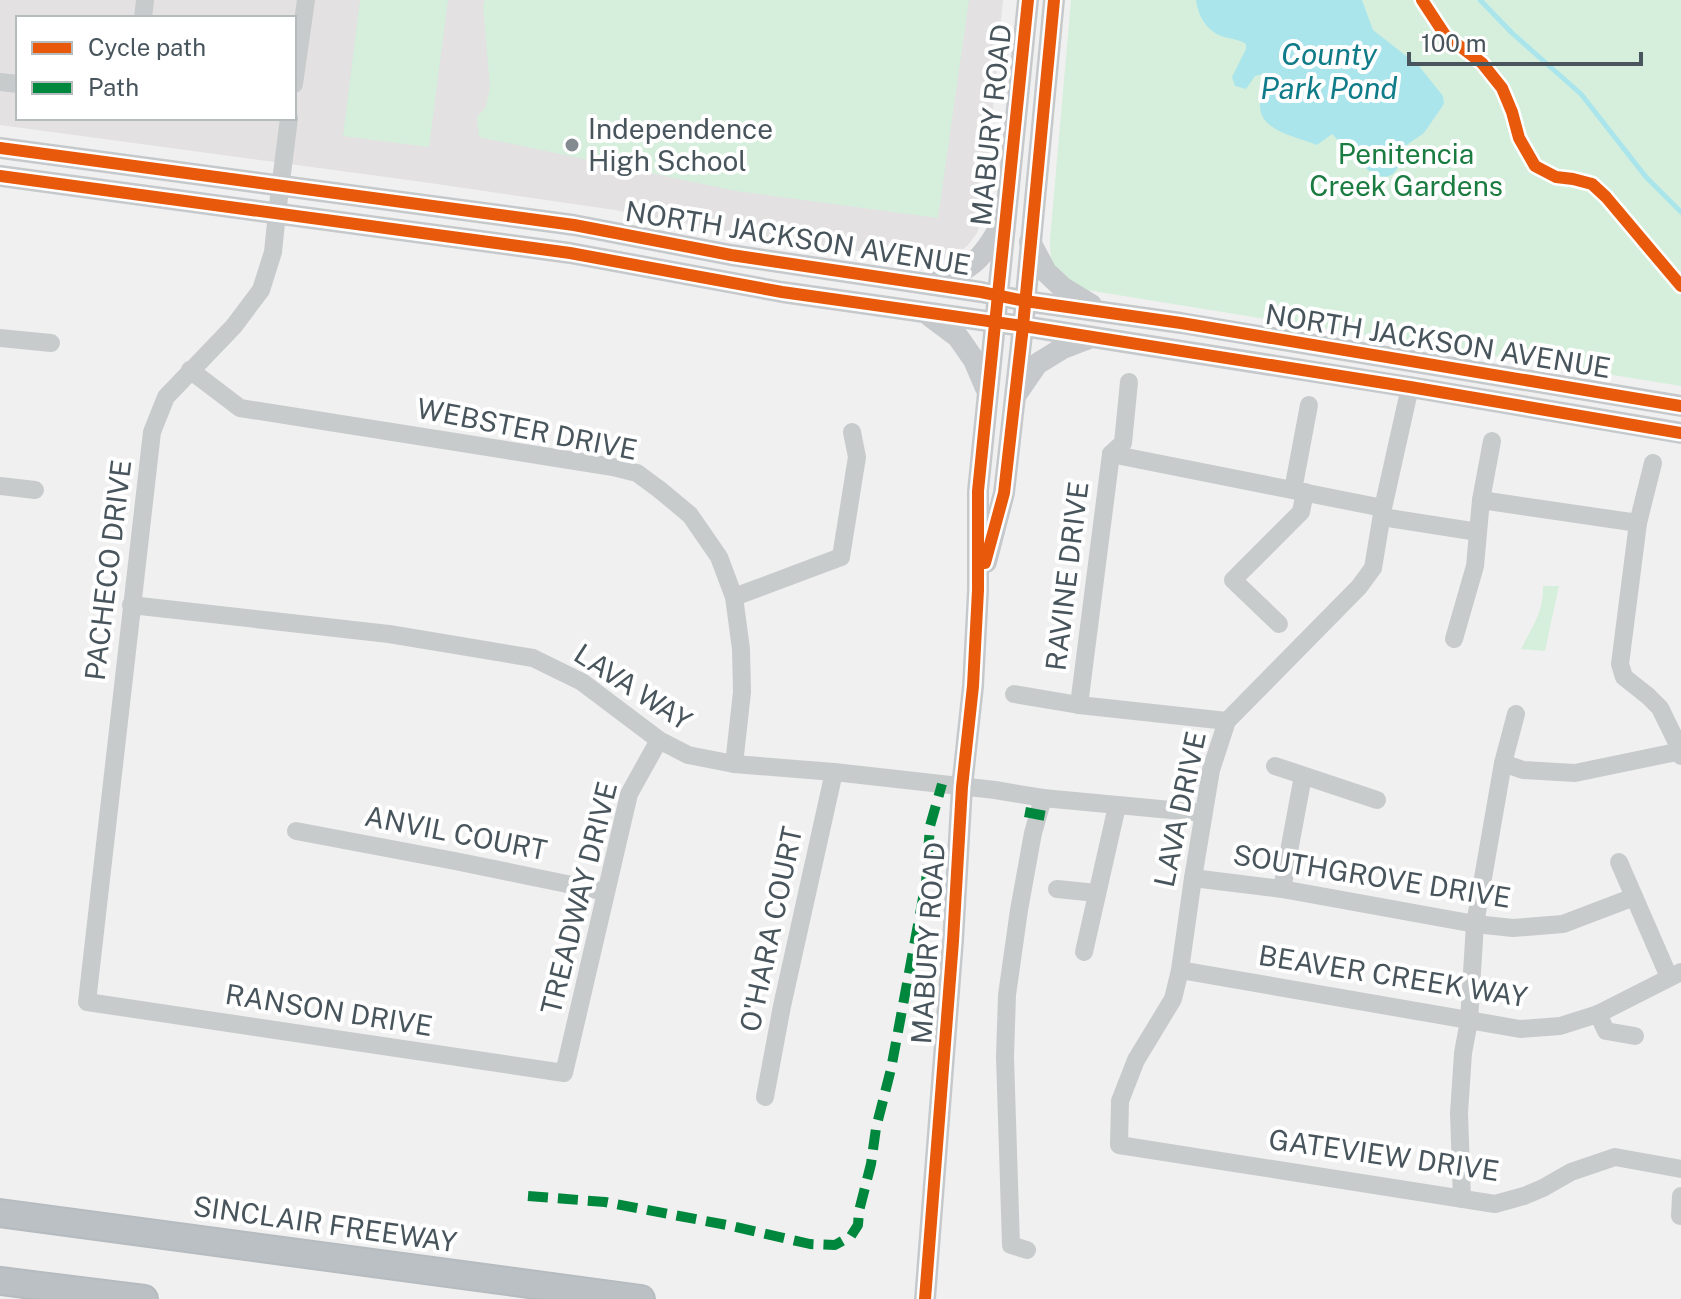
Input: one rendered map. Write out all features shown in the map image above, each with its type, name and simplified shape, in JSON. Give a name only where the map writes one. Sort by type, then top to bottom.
[{"type":"highway","name":"SINCLAIR FREEWAY","points":[[0,1213],[641,1299]]},
{"type":"highway","points":[[0,1281],[144,1299]]},
{"type":"main road","name":"MABURY ROAD","points":[[926,1293],[962,787],[973,686],[978,590],[978,491],[1028,0]]},
{"type":"main road","name":"MABURY ROAD","points":[[978,590],[1004,493],[1054,0]]},
{"type":"main road","name":"NORTH JACKSON AVENUE","points":[[0,148],[574,225],[731,255],[1181,323],[1681,406]]},
{"type":"main road","name":"NORTH JACKSON AVENUE","points":[[0,176],[570,253],[724,283],[1023,326],[1681,433]]},
{"type":"main road","points":[[924,284],[955,275],[975,264],[1005,217]]},
{"type":"main road","points":[[1030,242],[1046,272],[1063,288],[1102,312]]},
{"type":"main road","points":[[926,313],[958,337],[974,360],[988,393]]},
{"type":"main road","points":[[1014,397],[1037,364],[1063,348],[1090,337]]},
{"type":"street","points":[[296,70],[306,0]]},
{"type":"street","name":"PACHECO DRIVE","points":[[87,1002],[152,432],[166,397],[234,326],[261,290],[273,252],[285,120]]},
{"type":"street","points":[[0,338],[51,343]]},
{"type":"street","name":"WEBSTER DRIVE","points":[[190,370],[240,408],[637,473],[690,515],[719,557],[734,597],[741,649],[742,692],[734,764]]},
{"type":"street","name":"RAVINE DRIVE","points":[[1079,705],[1111,454],[1123,443],[1129,382]]},
{"type":"street","name":"LAVA DRIVE","points":[[1119,1145],[1120,1101],[1136,1060],[1173,999],[1211,770],[1227,721],[1359,587],[1373,568],[1410,387]]},
{"type":"street","points":[[1279,624],[1233,580],[1301,512],[1299,491],[1309,405]]},
{"type":"street","points":[[734,597],[841,557],[857,457],[852,432]]},
{"type":"street","points":[[1454,639],[1475,566],[1481,500],[1492,441]]},
{"type":"street","points":[[1111,454],[1299,491],[1478,532]]},
{"type":"street","points":[[1503,763],[1523,770],[1575,773],[1681,754],[1660,708],[1624,677],[1620,664],[1638,523],[1653,463]]},
{"type":"street","points":[[0,486],[35,490]]},
{"type":"street","points":[[1481,500],[1638,523]]},
{"type":"street","name":"LAVA WAY","points":[[131,605],[389,634],[533,658],[582,682],[659,740],[688,755],[734,764],[834,772],[1043,798],[1203,813]]},
{"type":"street","points":[[1014,694],[1079,705],[1227,721]]},
{"type":"street","points":[[1462,1199],[1459,1113],[1475,924],[1503,763],[1516,714]]},
{"type":"street","name":"TREADWAY DRIVE","points":[[564,1073],[629,794],[659,740]]},
{"type":"street","points":[[1275,766],[1377,800]]},
{"type":"street","name":"O'HARA COURT","points":[[765,1097],[834,772]]},
{"type":"street","points":[[1282,889],[1303,776]]},
{"type":"street","points":[[1027,1250],[1011,1245],[1005,1057],[1007,995],[1033,833],[1043,798]]},
{"type":"street","points":[[1084,952],[1117,806]]},
{"type":"street","name":"ANVIL COURT","points":[[296,831],[606,892]]},
{"type":"street","points":[[1619,862],[1675,974]]},
{"type":"street","name":"SOUTHGROVE DRIVE","points":[[1193,878],[1282,889],[1513,928],[1563,924],[1634,897]]},
{"type":"street","points":[[1057,889],[1097,893]]},
{"type":"street","name":"BEAVER CREEK WAY","points":[[1180,970],[1520,1029],[1560,1026],[1598,1014],[1675,974]]},
{"type":"street","name":"RANSON DRIVE","points":[[87,1002],[564,1073]]},
{"type":"street","points":[[1598,1014],[1606,1031],[1635,1036]]},
{"type":"street","name":"GATEVIEW DRIVE","points":[[1119,1145],[1495,1204],[1524,1196],[1571,1172],[1615,1157],[1681,1169]]},
{"type":"street","points":[[1680,1216],[1681,1196]]},
{"type":"shaded area","name":"Independence High School","points":[[0,0],[1003,0],[983,217],[968,245],[957,255],[939,261],[786,242],[615,210],[0,125]]},
{"type":"green space","points":[[360,0],[448,0],[429,147],[343,136]]},
{"type":"green space","points":[[485,0],[969,0],[938,218],[736,191],[479,137],[477,117],[486,107],[490,87]]},
{"type":"green space","name":"Penitencia Creek Gardens","points":[[1071,0],[1681,0],[1681,386],[1074,288],[1054,267],[1050,239]]},
{"type":"green space","points":[[1543,586],[1559,586],[1545,651],[1521,649],[1539,611]]},
{"type":"water","name":"County Park Pond","points":[[1196,0],[1362,0],[1373,30],[1419,66],[1443,96],[1444,104],[1424,133],[1405,146],[1392,175],[1382,177],[1372,173],[1332,134],[1317,145],[1270,125],[1260,109],[1269,80],[1263,74],[1255,76],[1246,89],[1235,86],[1232,77],[1246,44],[1211,30],[1201,17]]},
{"type":"waterway","points":[[1480,0],[1581,94],[1646,177],[1681,212]]},
{"type":"marked path","points":[[528,1196],[605,1202],[810,1244],[835,1245],[851,1236],[858,1225],[876,1128],[891,1069],[926,882],[930,826],[942,784]]},
{"type":"marked path","points":[[1025,812],[1046,816]]},
{"type":"cycle path","points":[[925,1299],[962,787],[973,686],[978,590],[978,491],[1028,0]]},
{"type":"cycle path","points":[[985,563],[1004,493],[1054,0]]},
{"type":"cycle path","points":[[1422,0],[1445,35],[1482,63],[1502,88],[1519,138],[1535,166],[1556,177],[1592,184],[1681,286]]},
{"type":"cycle path","points":[[0,148],[574,225],[731,255],[1181,323],[1681,406]]},
{"type":"cycle path","points":[[0,176],[570,253],[782,292],[1023,326],[1681,433]]},
{"type":"place","name":"Independence High School","points":[[572,145]]}]
